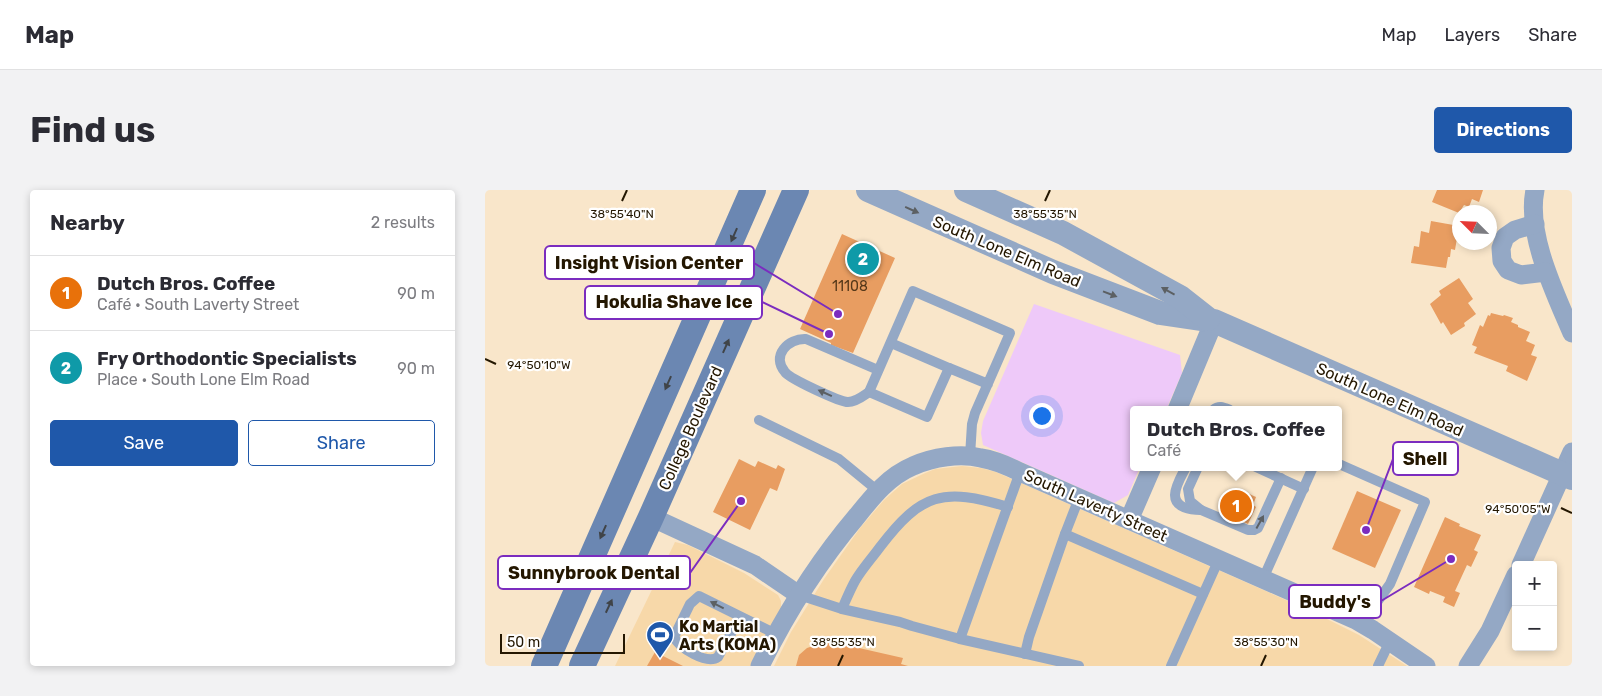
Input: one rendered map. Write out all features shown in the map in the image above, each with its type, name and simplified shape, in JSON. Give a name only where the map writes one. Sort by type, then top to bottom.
[{"type":"main road","points":[[544,666],[753,190]]},
{"type":"main road","name":"College Boulevard","points":[[582,666],[796,190]]},
{"type":"street","name":"South Lone Elm Road","points":[[867,190],[1071,279],[1160,312],[1211,320]]},
{"type":"street","name":"South Lone Elm Road","points":[[966,190],[1063,232],[1180,297],[1211,320],[1567,476]]},
{"type":"street","points":[[1535,190],[1533,200],[1535,224],[1546,272],[1572,333]]},
{"type":"street","points":[[1535,224],[1515,230],[1505,237],[1501,248],[1503,261],[1508,270],[1521,275],[1546,272]]},
{"type":"street","points":[[1179,406],[1211,320]]},
{"type":"street","points":[[1523,561],[1567,476],[1572,452]]},
{"type":"street","name":"South Laverty Street","points":[[760,666],[799,595],[839,537],[878,491],[901,472],[915,465],[933,459],[971,456],[983,458],[1020,472],[1362,624],[1426,666]]},
{"type":"street","points":[[1129,520],[1150,471]]},
{"type":"street","points":[[651,516],[755,565],[799,595]]},
{"type":"street","points":[[1467,666],[1490,631],[1512,584]]},
{"type":"lane","points":[[878,370],[806,339],[792,341],[783,349],[781,361],[782,367],[791,378],[843,402],[855,401],[869,392],[913,291],[1010,333],[975,414],[972,424],[971,456]]},
{"type":"lane","points":[[891,343],[988,384]]},
{"type":"lane","points":[[869,392],[927,417],[949,368]]},
{"type":"lane","points":[[759,420],[839,459],[878,491]]},
{"type":"lane","points":[[1342,465],[1425,502],[1389,584],[1362,624]]},
{"type":"lane","points":[[1184,471],[1175,494],[1176,500],[1182,506],[1192,510],[1201,510]]},
{"type":"lane","points":[[1196,471],[1188,489],[1190,501],[1201,510],[1248,530],[1258,528],[1281,478]]},
{"type":"lane","points":[[1265,471],[1304,489]]},
{"type":"lane","points":[[1263,580],[1311,471]]},
{"type":"lane","points":[[961,639],[1020,472]]},
{"type":"lane","points":[[842,609],[855,581],[895,528],[917,507],[931,501],[956,496],[979,498],[1008,507]]},
{"type":"lane","points":[[1025,654],[1029,637],[1079,498]]},
{"type":"lane","points":[[1065,534],[1203,594]]},
{"type":"lane","points":[[1171,666],[1219,559]]},
{"type":"lane","points":[[799,595],[842,609],[1079,666]]},
{"type":"lane","points":[[743,618],[734,628],[718,657],[715,659],[710,660],[700,657],[684,649],[677,643],[674,637],[690,604],[699,596],[776,634]]},
{"type":"lane","points":[[1378,666],[1390,641]]},
{"type":"shaded area","points":[[1034,304],[1180,355],[1182,373],[1168,406],[1130,406],[1130,471],[1138,471],[1128,495],[1114,503],[983,445],[981,433],[983,421]]},
{"type":"shaded area","points":[[962,466],[996,472],[1311,611],[1359,635],[1407,666],[774,666],[791,632],[824,579],[860,528],[884,500],[902,484],[923,474],[935,469]]},
{"type":"shaded area","points":[[675,542],[688,545],[744,573],[778,595],[781,601],[781,608],[751,666],[615,666]]},
{"type":"building","points":[[1437,190],[1483,190],[1479,202],[1472,199],[1470,205],[1452,205],[1452,210],[1432,202]]},
{"type":"building","points":[[1431,221],[1452,225],[1452,249],[1446,268],[1411,263],[1414,246],[1419,247],[1421,231],[1429,233]]},
{"type":"building","points":[[842,234],[895,258],[853,353],[831,345],[831,343],[800,329]]},
{"type":"building","points":[[1459,278],[1473,299],[1468,303],[1476,314],[1464,323],[1465,326],[1451,335],[1443,322],[1441,324],[1430,304],[1441,295],[1439,291]]},
{"type":"building","points":[[1491,313],[1513,318],[1511,322],[1530,332],[1526,341],[1535,345],[1531,355],[1537,357],[1527,381],[1506,371],[1508,366],[1474,353],[1477,347],[1472,345],[1480,325],[1483,327],[1488,315],[1490,316]]},
{"type":"building","points":[[739,459],[755,467],[758,461],[776,469],[778,465],[785,469],[777,491],[770,488],[750,530],[713,512]]},
{"type":"building","points":[[1238,489],[1256,497],[1253,505],[1256,507],[1248,524],[1225,513],[1227,510],[1218,507],[1225,492],[1235,496]]},
{"type":"building","points":[[1357,491],[1401,510],[1375,568],[1332,549]]},
{"type":"building","points":[[1445,517],[1460,524],[1459,526],[1481,535],[1474,550],[1478,552],[1471,567],[1467,565],[1455,591],[1460,593],[1454,607],[1443,602],[1445,597],[1430,591],[1429,594],[1414,587]]},
{"type":"building","points":[[839,638],[861,642],[859,648],[903,658],[901,664],[908,666],[796,666],[799,655],[807,648],[819,644],[821,640],[838,643]]},
{"type":"building","name":"Ko Martial Arts (KOMA)","points":[[655,652],[683,666],[647,666]]},
{"type":"place","name":"Fry Orthodontic Specialists","points":[[863,259]]},
{"type":"place","name":"Insight Vision Center","points":[[838,314]]},
{"type":"place","name":"Hokulia Shave Ice","points":[[829,334]]},
{"type":"place","name":"Sunnybrook Dental","points":[[741,501]]},
{"type":"place","name":"Dutch Bros. Coffee","points":[[1236,506]]},
{"type":"place","name":"Shell","points":[[1366,530]]},
{"type":"place","name":"Buddy's","points":[[1451,559]]},
{"type":"place","name":"Ko Martial Arts (KOMA)","points":[[660,659]]}]
